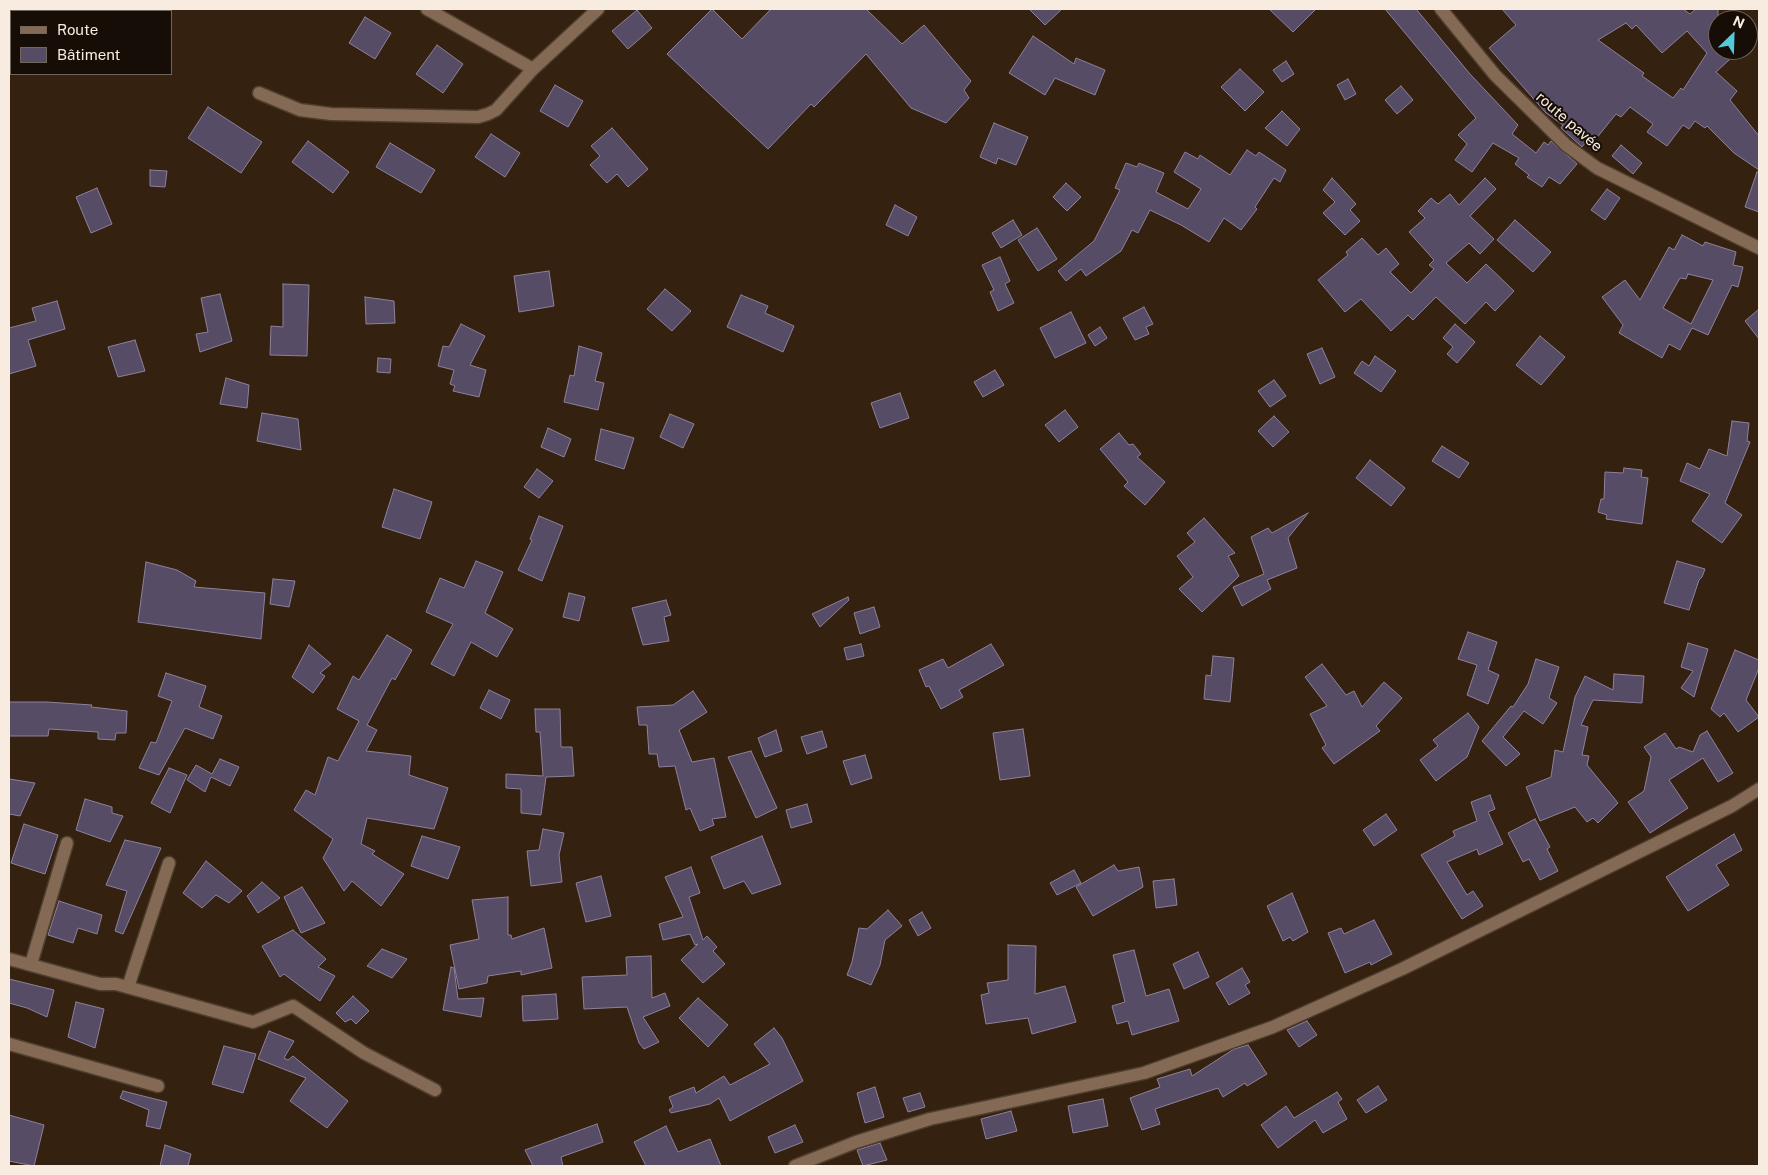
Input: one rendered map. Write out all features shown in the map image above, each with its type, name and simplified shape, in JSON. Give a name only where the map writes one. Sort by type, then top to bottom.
[{"type":"street","points":[[427,9],[533,69]]},
{"type":"street","points":[[259,93],[300,110],[331,114],[478,117],[496,110],[533,69],[598,9]]},
{"type":"street","name":"route pavée","points":[[1441,9],[1495,76],[1566,145],[1597,168],[1759,248]]},
{"type":"street","points":[[795,1166],[856,1142],[930,1119],[1144,1073],[1273,1028],[1402,969],[1732,806],[1759,789]]},
{"type":"street","points":[[31,964],[67,843]]},
{"type":"street","points":[[128,987],[169,862]]},
{"type":"street","points":[[9,959],[100,984],[116,984],[128,987],[253,1022],[293,1006],[364,1053],[435,1090]]},
{"type":"street","points":[[9,1044],[158,1086]]},
{"type":"building","points":[[712,9],[742,39],[771,9],[866,9],[902,44],[924,25],[971,81],[964,90],[969,98],[946,123],[911,108],[866,54],[814,107],[811,104],[768,149],[667,54]]},
{"type":"building","points":[[1029,9],[1062,9],[1045,25]]},
{"type":"building","points":[[1269,9],[1316,9],[1293,32]]},
{"type":"building","points":[[1385,9],[1416,9],[1470,74],[1518,125],[1512,134],[1536,153],[1544,142],[1548,145],[1551,141],[1577,164],[1560,184],[1549,177],[1542,187],[1527,177],[1529,175],[1515,164],[1519,158],[1493,143],[1472,172],[1455,160],[1467,144],[1458,135],[1476,118]]},
{"type":"building","points":[[1502,9],[1683,9],[1690,14],[1696,9],[1718,9],[1708,10],[1708,60],[1729,60],[1716,72],[1737,91],[1730,100],[1759,136],[1759,170],[1734,153],[1707,126],[1705,128],[1695,121],[1689,129],[1683,125],[1667,146],[1647,132],[1653,124],[1630,107],[1621,117],[1616,114],[1595,140],[1590,137],[1582,147],[1561,128],[1563,125],[1546,113],[1489,48],[1516,25]],"holes":[[[1626,23],[1632,29],[1636,25],[1662,53],[1687,31],[1707,53],[1683,90],[1681,88],[1673,98],[1642,76],[1644,73],[1598,40]]]},
{"type":"building","points":[[637,10],[652,28],[628,49],[612,31]]},
{"type":"building","points":[[365,17],[391,33],[375,59],[349,43]]},
{"type":"building","points":[[1033,36],[1074,64],[1076,58],[1105,70],[1095,95],[1055,78],[1045,95],[1009,73]]},
{"type":"building","points":[[437,45],[463,64],[443,93],[416,74]]},
{"type":"building","points":[[1286,61],[1294,74],[1282,82],[1273,70]]},
{"type":"building","points":[[1240,69],[1264,92],[1245,111],[1221,87]]},
{"type":"building","points":[[1348,79],[1356,94],[1345,100],[1337,85]]},
{"type":"building","points":[[555,85],[583,101],[568,127],[540,111]]},
{"type":"building","points":[[1401,86],[1413,100],[1397,114],[1385,100]]},
{"type":"building","points":[[208,107],[262,142],[241,173],[188,138]]},
{"type":"building","points":[[1282,111],[1300,129],[1287,146],[1265,128]]},
{"type":"building","points":[[994,123],[1028,137],[1016,165],[998,158],[996,164],[980,157]]},
{"type":"building","points":[[612,128],[648,169],[628,187],[617,174],[607,183],[590,165],[600,156],[591,146]]},
{"type":"building","points":[[491,134],[520,153],[505,177],[475,157]]},
{"type":"building","points":[[308,141],[349,172],[333,193],[292,162]]},
{"type":"building","points":[[390,143],[435,170],[421,193],[376,167]]},
{"type":"building","points":[[1621,145],[1642,163],[1633,174],[1612,156]]},
{"type":"building","points":[[1247,150],[1256,156],[1259,152],[1286,170],[1280,182],[1274,178],[1255,207],[1257,209],[1241,230],[1224,218],[1209,242],[1181,225],[1150,210],[1138,233],[1132,230],[1121,251],[1086,276],[1081,269],[1066,281],[1058,271],[1094,241],[1120,190],[1115,188],[1126,163],[1137,167],[1139,163],[1164,173],[1156,192],[1188,209],[1201,189],[1174,172],[1185,152],[1198,159],[1200,155],[1230,175]]},
{"type":"building","points":[[150,170],[167,171],[165,187],[150,186]]},
{"type":"building","points":[[1757,172],[1759,173],[1759,212],[1745,207]]},
{"type":"building","points":[[1332,178],[1356,204],[1350,210],[1360,221],[1345,235],[1323,213],[1335,202],[1323,190]]},
{"type":"building","points":[[1485,178],[1496,189],[1470,216],[1494,239],[1480,254],[1469,243],[1446,263],[1467,283],[1486,264],[1514,291],[1495,311],[1486,302],[1465,324],[1436,297],[1413,320],[1408,315],[1391,331],[1361,299],[1345,312],[1318,280],[1348,255],[1346,252],[1362,238],[1378,255],[1386,248],[1399,264],[1390,272],[1411,293],[1434,269],[1429,265],[1434,260],[1409,232],[1425,218],[1418,211],[1431,198],[1438,204],[1450,194],[1459,205]]},
{"type":"building","points":[[1066,183],[1081,197],[1067,211],[1053,197]]},
{"type":"building","points":[[97,188],[112,224],[91,233],[76,197]]},
{"type":"building","points":[[1607,189],[1620,198],[1605,220],[1591,210]]},
{"type":"building","points":[[895,205],[917,217],[908,236],[886,225]]},
{"type":"building","points":[[1013,220],[1022,235],[1001,248],[992,233]]},
{"type":"building","points":[[1515,220],[1551,252],[1533,272],[1497,240]]},
{"type":"building","points":[[1037,228],[1057,259],[1038,271],[1018,240]]},
{"type":"building","points":[[1682,235],[1703,246],[1705,242],[1736,252],[1733,265],[1743,267],[1738,287],[1732,285],[1708,335],[1692,328],[1680,350],[1669,344],[1662,358],[1619,333],[1623,325],[1602,297],[1625,280],[1640,300],[1669,247],[1674,250]],"holes":[[[1688,274],[1713,280],[1691,324],[1663,308],[1680,278],[1686,279]]]},
{"type":"building","points":[[1000,257],[1010,281],[1005,284],[1014,303],[998,311],[990,292],[994,290],[982,265]]},
{"type":"building","points":[[549,271],[554,306],[519,312],[514,276]]},
{"type":"building","points":[[283,284],[309,285],[307,356],[270,355],[271,326],[283,327]]},
{"type":"building","points":[[665,289],[691,311],[672,331],[647,309]]},
{"type":"building","points":[[220,294],[232,341],[200,352],[196,334],[208,332],[201,298]]},
{"type":"building","points":[[741,295],[768,306],[765,313],[794,326],[783,352],[727,327]]},
{"type":"building","points":[[365,297],[394,301],[395,323],[366,324]]},
{"type":"building","points":[[57,301],[65,329],[28,340],[36,366],[9,374],[9,328],[36,321],[32,308]]},
{"type":"building","points":[[1144,307],[1153,324],[1146,327],[1149,334],[1135,340],[1123,318]]},
{"type":"building","points":[[1759,309],[1759,339],[1745,321]]},
{"type":"building","points":[[1071,312],[1086,343],[1055,358],[1040,328]]},
{"type":"building","points":[[461,324],[485,336],[470,365],[486,370],[479,397],[453,391],[455,386],[450,384],[454,370],[438,366],[443,346],[449,347]]},
{"type":"building","points":[[1455,324],[1475,342],[1457,363],[1447,354],[1453,347],[1443,338]]},
{"type":"building","points":[[1100,327],[1107,338],[1095,346],[1088,335]]},
{"type":"building","points":[[1540,336],[1565,357],[1541,385],[1516,365]]},
{"type":"building","points":[[135,340],[145,371],[118,377],[108,347]]},
{"type":"building","points":[[579,346],[602,353],[595,381],[604,383],[598,410],[564,402],[570,375],[574,376]]},
{"type":"building","points":[[1322,348],[1335,377],[1320,384],[1307,354]]},
{"type":"building","points":[[1375,356],[1396,371],[1381,392],[1354,373],[1362,361],[1369,366]]},
{"type":"building","points":[[378,358],[391,359],[390,373],[377,372]]},
{"type":"building","points":[[995,370],[1004,385],[983,397],[974,382]]},
{"type":"building","points":[[226,378],[249,385],[247,408],[220,404]]},
{"type":"building","points":[[1274,380],[1286,396],[1270,407],[1258,391]]},
{"type":"building","points":[[900,393],[909,418],[880,428],[871,403]]},
{"type":"building","points":[[1065,410],[1078,427],[1059,442],[1045,425]]},
{"type":"building","points":[[262,413],[298,419],[301,450],[257,441]]},
{"type":"building","points":[[670,414],[694,424],[683,448],[660,437]]},
{"type":"building","points":[[1274,416],[1289,432],[1273,447],[1258,431]]},
{"type":"building","points":[[1732,421],[1749,423],[1747,441],[1750,442],[1725,503],[1742,515],[1722,543],[1692,521],[1710,494],[1680,481],[1687,463],[1700,469],[1709,449],[1727,456]]},
{"type":"building","points":[[548,428],[571,439],[564,457],[541,447]]},
{"type":"building","points":[[601,429],[634,438],[624,469],[595,460]]},
{"type":"building","points":[[1119,433],[1129,445],[1133,444],[1141,454],[1137,457],[1165,482],[1145,505],[1124,486],[1128,482],[1100,449]]},
{"type":"building","points":[[1442,446],[1469,463],[1459,478],[1432,461]]},
{"type":"building","points":[[1370,460],[1405,488],[1391,506],[1356,478]]},
{"type":"building","points":[[1624,468],[1642,470],[1641,477],[1648,478],[1642,524],[1606,519],[1607,515],[1598,512],[1601,499],[1604,499],[1605,472],[1623,473]]},
{"type":"building","points":[[537,469],[553,481],[539,498],[524,487]]},
{"type":"building","points":[[394,489],[432,502],[420,539],[382,527]]},
{"type":"building","points":[[1308,513],[1288,538],[1297,568],[1267,580],[1271,589],[1242,606],[1233,587],[1264,574],[1251,537],[1268,528],[1272,533]]},
{"type":"building","points":[[539,516],[563,526],[542,581],[518,570],[532,540],[530,539]]},
{"type":"building","points":[[1204,518],[1235,553],[1228,556],[1239,576],[1202,612],[1179,589],[1193,577],[1177,556],[1195,542],[1187,533]]},
{"type":"building","points":[[476,561],[503,572],[485,613],[513,629],[497,657],[471,642],[454,676],[431,664],[453,624],[426,612],[440,578],[464,588]]},
{"type":"building","points":[[1677,561],[1705,569],[1699,580],[1689,610],[1664,603]]},
{"type":"building","points":[[146,562],[177,570],[196,581],[194,587],[265,593],[261,639],[138,622]]},
{"type":"building","points":[[273,579],[295,581],[289,607],[270,604]]},
{"type":"building","points":[[569,593],[585,597],[579,621],[563,617]]},
{"type":"building","points":[[848,597],[849,600],[820,627],[812,614]]},
{"type":"building","points":[[666,600],[671,615],[664,617],[669,641],[643,645],[632,608]]},
{"type":"building","points":[[874,607],[880,627],[860,634],[854,613]]},
{"type":"building","points":[[1468,632],[1497,642],[1488,670],[1499,675],[1488,704],[1467,695],[1477,665],[1458,659]]},
{"type":"building","points":[[387,635],[412,650],[395,680],[392,678],[367,725],[377,730],[366,751],[411,756],[409,775],[448,788],[434,829],[367,818],[361,844],[375,851],[372,854],[404,874],[381,906],[352,881],[344,891],[323,858],[333,839],[294,810],[306,790],[315,795],[328,757],[338,761],[359,721],[337,709],[353,676],[359,680]]},
{"type":"building","points":[[1688,643],[1708,649],[1694,697],[1681,688],[1693,671],[1681,667]]},
{"type":"building","points":[[861,644],[864,656],[847,660],[844,648]]},
{"type":"building","points":[[991,644],[1004,665],[959,690],[963,697],[941,709],[929,686],[926,687],[919,670],[943,659],[948,668]]},
{"type":"building","points":[[309,645],[331,664],[320,673],[325,676],[313,693],[292,677]]},
{"type":"building","points":[[1735,650],[1759,660],[1759,668],[1746,700],[1759,717],[1738,732],[1724,713],[1720,717],[1711,709]]},
{"type":"building","points":[[1213,656],[1234,658],[1230,702],[1204,699],[1206,675],[1211,676]]},
{"type":"building","points":[[1536,659],[1559,667],[1549,698],[1557,703],[1543,724],[1524,711],[1503,737],[1520,754],[1506,766],[1482,741],[1511,706],[1513,707],[1528,684]]},
{"type":"building","points":[[1322,664],[1346,695],[1354,691],[1362,707],[1384,682],[1402,698],[1376,726],[1380,731],[1334,764],[1322,748],[1326,745],[1310,714],[1327,706],[1305,677]]},
{"type":"building","points":[[166,673],[206,686],[199,707],[222,716],[213,739],[185,728],[159,775],[139,768],[151,742],[156,743],[172,701],[158,696]]},
{"type":"building","points":[[1614,674],[1644,676],[1642,703],[1593,700],[1581,725],[1588,727],[1582,755],[1589,756],[1587,765],[1618,803],[1598,823],[1593,818],[1587,822],[1575,807],[1540,821],[1526,787],[1551,777],[1555,750],[1563,752],[1575,697],[1585,676],[1613,690]]},
{"type":"building","points":[[489,690],[510,700],[501,719],[480,708]]},
{"type":"building","points":[[693,691],[707,712],[679,730],[692,762],[714,758],[726,817],[712,819],[714,825],[700,831],[690,808],[686,810],[675,766],[659,767],[657,754],[649,754],[647,725],[639,725],[637,707],[673,705]]},
{"type":"building","points":[[9,702],[92,705],[91,707],[127,711],[126,733],[116,733],[115,740],[98,739],[98,732],[49,729],[48,736],[9,736]]},
{"type":"building","points":[[535,709],[560,709],[561,747],[572,747],[574,776],[546,777],[541,815],[521,813],[521,789],[506,788],[506,774],[543,776],[540,732],[536,732]]},
{"type":"building","points":[[1468,713],[1479,727],[1467,757],[1436,781],[1420,760],[1438,746],[1433,740]]},
{"type":"building","points":[[1023,729],[1030,776],[1000,780],[993,733]]},
{"type":"building","points":[[776,730],[782,751],[765,757],[758,738]]},
{"type":"building","points":[[822,731],[827,747],[807,754],[801,737]]},
{"type":"building","points":[[1707,731],[1733,773],[1718,782],[1703,758],[1669,780],[1688,808],[1650,833],[1628,802],[1644,791],[1651,757],[1644,747],[1665,733],[1676,749],[1679,747],[1693,752],[1700,735]]},
{"type":"building","points":[[751,751],[777,808],[756,818],[728,757]]},
{"type":"building","points":[[865,755],[872,778],[851,785],[843,761]]},
{"type":"building","points":[[220,759],[239,767],[230,786],[211,777],[205,792],[187,780],[196,765],[212,774]]},
{"type":"building","points":[[169,768],[187,775],[170,813],[151,803]]},
{"type":"building","points":[[9,779],[35,783],[20,816],[9,814]]},
{"type":"building","points":[[1490,795],[1495,809],[1488,812],[1503,844],[1479,855],[1477,849],[1447,862],[1467,895],[1473,891],[1483,906],[1462,919],[1421,855],[1455,836],[1453,831],[1477,821],[1471,802]]},
{"type":"building","points":[[85,799],[112,807],[112,813],[123,816],[110,842],[76,830]]},
{"type":"building","points":[[807,804],[812,822],[791,828],[786,810]]},
{"type":"building","points":[[1386,814],[1397,830],[1374,846],[1363,830]]},
{"type":"building","points":[[1535,819],[1550,847],[1547,849],[1558,871],[1540,880],[1529,859],[1523,862],[1508,833]]},
{"type":"building","points":[[24,824],[58,835],[45,874],[11,863]]},
{"type":"building","points":[[543,829],[564,833],[559,855],[562,882],[531,886],[527,851],[539,850]]},
{"type":"building","points":[[1734,834],[1742,850],[1716,865],[1729,885],[1688,911],[1666,877]]},
{"type":"building","points":[[422,836],[460,847],[448,879],[411,866]]},
{"type":"building","points":[[762,836],[781,884],[752,894],[744,881],[724,889],[711,857]]},
{"type":"building","points":[[125,840],[161,848],[123,934],[115,931],[127,891],[106,885]]},
{"type":"building","points":[[206,861],[242,891],[229,903],[216,895],[202,908],[183,893]]},
{"type":"building","points":[[1114,865],[1118,871],[1139,867],[1143,887],[1093,916],[1076,887]]},
{"type":"building","points":[[691,867],[700,893],[689,897],[703,940],[707,936],[717,947],[713,951],[725,964],[703,983],[681,960],[698,944],[695,945],[690,934],[663,940],[659,924],[683,917],[665,877]]},
{"type":"building","points":[[1074,870],[1081,883],[1057,895],[1050,883]]},
{"type":"building","points":[[601,876],[611,916],[586,922],[576,883]]},
{"type":"building","points":[[1174,879],[1177,905],[1156,908],[1153,881]]},
{"type":"building","points":[[262,882],[280,898],[258,913],[247,896]]},
{"type":"building","points":[[302,887],[325,923],[301,933],[284,897]]},
{"type":"building","points":[[1292,893],[1308,932],[1293,941],[1290,937],[1283,941],[1267,906]]},
{"type":"building","points":[[508,897],[508,935],[511,935],[512,939],[544,928],[552,968],[521,975],[521,971],[488,976],[487,983],[459,989],[450,945],[479,939],[472,900]]},
{"type":"building","points":[[59,901],[102,915],[97,934],[78,928],[73,943],[48,935]]},
{"type":"building","points":[[888,910],[902,926],[885,940],[880,965],[871,985],[847,975],[852,962],[859,928],[867,929]]},
{"type":"building","points":[[922,912],[931,928],[918,936],[909,920]]},
{"type":"building","points":[[1374,920],[1392,954],[1371,965],[1370,962],[1345,973],[1328,933],[1341,928],[1344,934]]},
{"type":"building","points":[[293,930],[326,959],[318,967],[335,976],[320,1001],[284,974],[280,977],[262,946]]},
{"type":"building","points":[[1008,945],[1036,946],[1035,994],[1065,986],[1076,1022],[1032,1034],[1028,1018],[986,1024],[981,995],[989,993],[987,983],[1008,980]]},
{"type":"building","points":[[382,949],[407,959],[392,978],[367,966]]},
{"type":"building","points":[[1134,950],[1146,996],[1169,989],[1179,1021],[1132,1035],[1128,1021],[1117,1024],[1112,1006],[1125,1002],[1113,955]]},
{"type":"building","points":[[1198,952],[1209,977],[1184,989],[1173,964]]},
{"type":"building","points":[[651,956],[652,998],[665,993],[670,1006],[643,1017],[659,1042],[644,1049],[639,1043],[627,1007],[584,1009],[582,977],[627,975],[626,957]]},
{"type":"building","points":[[451,967],[454,968],[458,999],[484,998],[481,1017],[443,1010]]},
{"type":"building","points":[[1242,968],[1250,982],[1245,985],[1250,993],[1229,1005],[1216,983]]},
{"type":"building","points":[[9,979],[54,990],[47,1017],[27,1008],[9,1003]]},
{"type":"building","points":[[556,994],[558,1019],[523,1021],[522,996]]},
{"type":"building","points":[[353,996],[369,1011],[356,1024],[351,1019],[345,1022],[336,1013]]},
{"type":"building","points":[[698,998],[728,1025],[708,1047],[679,1018]]},
{"type":"building","points":[[76,1002],[104,1009],[95,1048],[68,1037]]},
{"type":"building","points":[[1307,1021],[1317,1035],[1299,1047],[1287,1030]]},
{"type":"building","points":[[774,1028],[782,1038],[803,1081],[730,1121],[719,1098],[710,1104],[671,1113],[669,1110],[673,1107],[669,1097],[694,1087],[696,1093],[724,1076],[730,1085],[770,1064],[754,1044]]},
{"type":"building","points":[[269,1031],[294,1041],[284,1058],[288,1060],[293,1056],[348,1101],[327,1128],[290,1101],[306,1078],[258,1059]]},
{"type":"building","points":[[1248,1045],[1267,1074],[1247,1086],[1245,1083],[1223,1097],[1218,1088],[1155,1109],[1160,1124],[1142,1130],[1130,1098],[1160,1087],[1157,1079],[1190,1069],[1192,1076],[1234,1049]]},
{"type":"building","points":[[224,1046],[256,1054],[243,1093],[212,1084]]},
{"type":"building","points":[[1378,1086],[1387,1100],[1366,1113],[1357,1100]]},
{"type":"building","points":[[875,1087],[884,1117],[865,1123],[857,1093]]},
{"type":"building","points":[[123,1091],[167,1102],[160,1129],[146,1126],[149,1110],[120,1098]]},
{"type":"building","points":[[1337,1092],[1342,1099],[1338,1102],[1347,1119],[1323,1133],[1315,1120],[1278,1148],[1261,1125],[1286,1106],[1294,1118]]},
{"type":"building","points":[[920,1093],[925,1107],[908,1112],[903,1098]]},
{"type":"building","points":[[1103,1099],[1108,1126],[1073,1133],[1068,1106]]},
{"type":"building","points":[[1011,1111],[1017,1131],[986,1139],[981,1119]]},
{"type":"building","points":[[9,1115],[44,1125],[34,1166],[9,1161]]},
{"type":"building","points":[[597,1124],[603,1142],[561,1157],[563,1166],[533,1166],[525,1150]]},
{"type":"building","points":[[795,1125],[803,1142],[775,1153],[768,1137]]},
{"type":"building","points":[[666,1126],[678,1152],[710,1139],[721,1166],[646,1166],[634,1142]]},
{"type":"building","points":[[880,1143],[887,1160],[863,1166],[857,1150]]},
{"type":"building","points":[[165,1145],[191,1154],[188,1166],[160,1166]]}]
